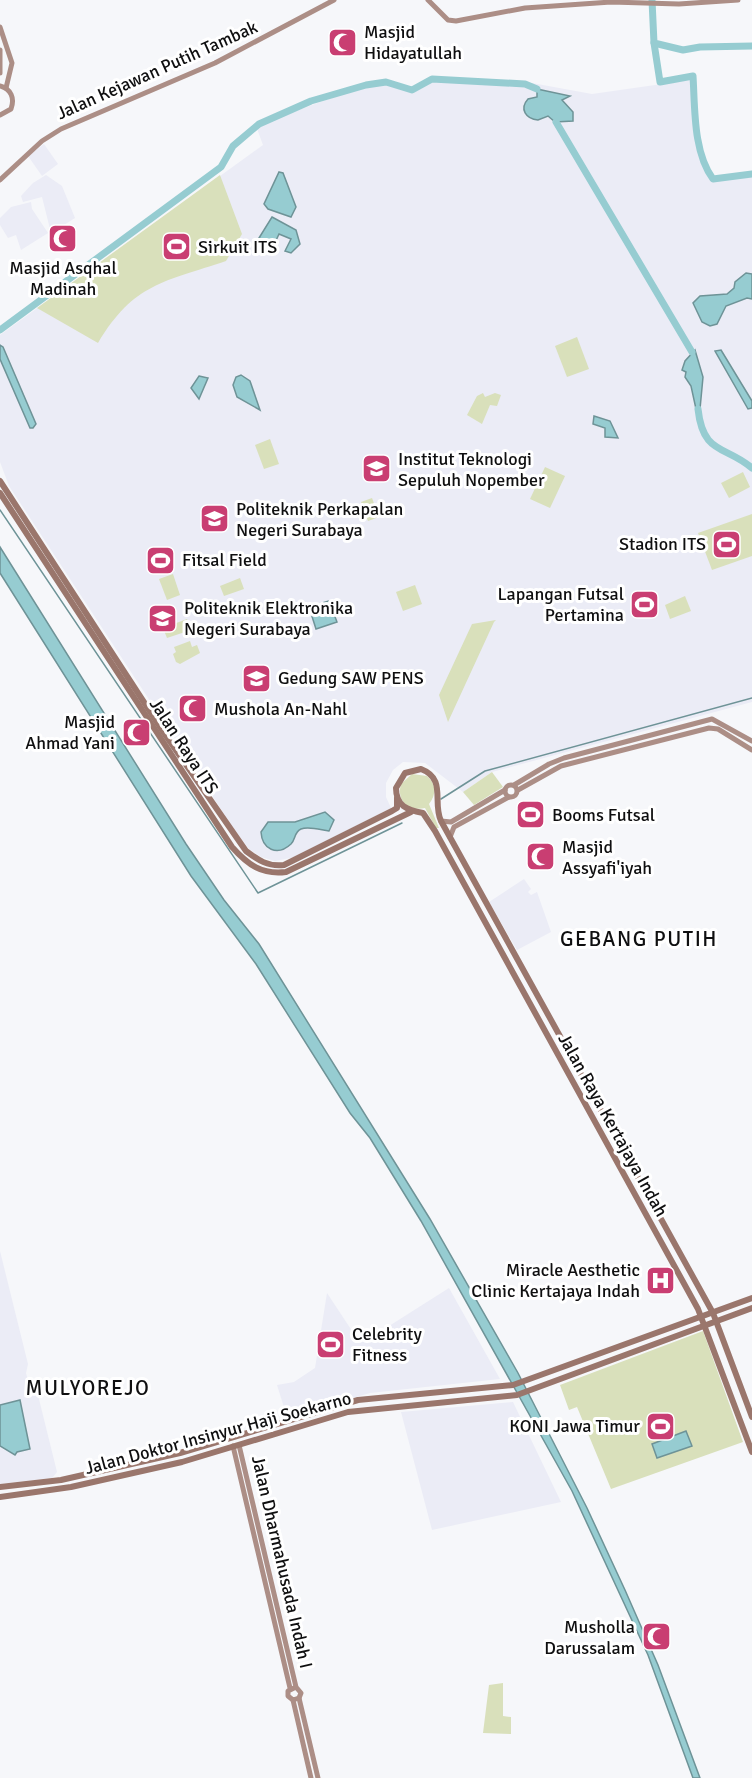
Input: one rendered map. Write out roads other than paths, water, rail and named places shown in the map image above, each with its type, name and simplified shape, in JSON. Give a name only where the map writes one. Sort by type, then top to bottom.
[{"type":"main road","name":"Jalan Raya ITS","points":[[0,481],[41,550]]},
{"type":"main road","name":"Jalan Raya ITS","points":[[0,493],[41,550],[189,775],[237,842],[256,858],[274,866],[284,865],[323,851],[411,812]]},
{"type":"main road","name":"Jalan Raya Kertajaya Indah","points":[[397,798],[396,788],[400,778],[410,770],[425,770],[434,776],[438,783],[438,814],[713,1313],[752,1417]]},
{"type":"main road","name":"Jalan Raya ITS","points":[[331,847],[395,810],[397,798]]},
{"type":"main road","points":[[397,798],[402,807],[411,812]]},
{"type":"main road","name":"Jalan Raya Kertajaya Indah","points":[[411,812],[423,813],[435,831],[706,1325],[750,1441],[752,1452]]},
{"type":"main road","points":[[435,831],[441,830],[443,823]]},
{"type":"main road","points":[[440,840],[443,835],[450,836]]},
{"type":"main road","points":[[528,1000],[538,995]]},
{"type":"main road","points":[[619,1164],[629,1159]]},
{"type":"main road","name":"Jalan Doktor Insinyur Haji Soekarno","points":[[0,1487],[61,1480],[180,1453],[358,1400],[513,1385],[752,1298]]},
{"type":"main road","name":"Jalan Doktor Insinyur Haji Soekarno","points":[[0,1497],[71,1488],[182,1462],[360,1410],[517,1395],[752,1308]]},
{"type":"main road","points":[[589,1358],[592,1364],[609,1359],[616,1360]]},
{"type":"main road","points":[[548,1374],[560,1373],[578,1366],[582,1368],[582,1372]]},
{"type":"main road","points":[[288,1420],[293,1421],[293,1428]]},
{"type":"main road","points":[[180,1453],[182,1462]]},
{"type":"street","name":"Jalan Kejawan Putih Tambak","points":[[0,180],[42,141],[61,129],[215,63],[334,0]]},
{"type":"street","points":[[428,0],[448,20],[456,21],[525,8],[611,2],[656,4],[738,0]]},
{"type":"street","points":[[0,27],[11,56],[11,71],[3,87],[12,95],[12,104],[8,112],[0,116]]},
{"type":"street","points":[[0,50],[0,72],[11,71]]},
{"type":"street","points":[[516,788],[549,764],[673,728],[713,719],[752,741]]},
{"type":"street","points":[[673,728],[675,736]]},
{"type":"street","points":[[443,823],[451,822],[505,790],[509,785],[516,788],[561,766],[675,736],[714,728],[752,750]]},
{"type":"street","points":[[610,746],[612,754]]},
{"type":"street","points":[[450,836],[454,827],[516,795],[516,788]]},
{"type":"street","points":[[505,790],[509,797]]},
{"type":"street","name":"Jalan Dharmahusada Indah I","points":[[236,1445],[293,1688]]},
{"type":"street","points":[[296,1699],[288,1696],[293,1688],[300,1691],[296,1699],[311,1778]]},
{"type":"street","points":[[296,1699],[318,1778]]},
{"type":"water","points":[[537,89],[570,96],[562,100],[573,112],[573,121],[555,122],[548,116],[538,120],[527,116],[524,110],[525,103],[528,99],[537,97]]},
{"type":"water","points":[[279,172],[283,173],[296,207],[291,217],[268,209],[264,204]]},
{"type":"water","points":[[272,217],[296,230],[300,244],[291,253],[285,251],[291,239],[279,234],[274,245],[259,238]]},
{"type":"water","points":[[746,273],[752,274],[752,299],[747,298],[726,306],[717,324],[710,326],[702,322],[693,303],[700,296],[727,294],[734,288],[735,282]]},
{"type":"water","points":[[0,345],[3,347],[36,424],[33,428],[30,428],[0,359]]},
{"type":"water","points":[[695,350],[703,377],[700,409],[696,409],[691,386],[685,377],[686,372],[682,370],[685,361]]},
{"type":"water","points":[[721,350],[752,401],[752,408],[748,409],[715,351]]},
{"type":"water","points":[[241,375],[250,381],[260,410],[237,397],[233,385],[236,377]]},
{"type":"water","points":[[199,376],[208,378],[199,399],[191,388]]},
{"type":"water","points":[[594,416],[610,421],[618,438],[605,437],[605,428],[593,424]]},
{"type":"water","points":[[0,547],[186,844],[224,900],[259,944],[430,1219],[518,1373],[587,1508],[625,1590],[658,1665],[700,1778],[693,1778],[648,1655],[572,1491],[421,1221],[370,1138],[350,1113],[256,964],[191,876],[0,573]]},
{"type":"water","points":[[329,601],[337,622],[316,629],[309,607]]},
{"type":"water","points":[[325,812],[334,820],[329,831],[301,829],[291,844],[281,850],[271,849],[264,843],[261,832],[268,822],[295,822]]},
{"type":"water","points":[[20,1400],[30,1449],[17,1452],[15,1455],[0,1446],[0,1405]]},
{"type":"water","points":[[686,1431],[692,1446],[657,1458],[652,1444]]},
{"type":"waterway","points":[[652,0],[654,43],[683,50],[700,47],[752,46]]},
{"type":"waterway","points":[[654,43],[660,82],[693,76],[698,143],[706,168],[713,179],[752,174]]},
{"type":"waterway","points":[[0,330],[221,167],[233,146],[259,124],[311,101],[366,85],[386,82],[412,90],[432,79],[525,84],[537,89]]},
{"type":"waterway","points":[[556,122],[692,352]]},
{"type":"waterway","points":[[698,409],[701,424],[710,442],[752,468]]},
{"type":"waterway","points":[[0,510],[258,893],[402,823]]},
{"type":"waterway","points":[[441,799],[485,771],[752,698]]},
{"type":"place","name":"Masjid Hidayatullah","points":[[343,42]]},
{"type":"place","name":"Masjid Asqhal Madinah","points":[[63,239]]},
{"type":"place","name":"Sirkuit ITS","points":[[177,247]]},
{"type":"place","name":"Institut Teknologi Sepuluh Nopember","points":[[377,469]]},
{"type":"place","name":"Politeknik Perkapalan Negeri Surabaya","points":[[215,519]]},
{"type":"place","name":"Stadion ITS","points":[[727,544]]},
{"type":"place","name":"Fitsal Field","points":[[161,560]]},
{"type":"place","name":"Lapangan Futsal Pertamina","points":[[645,604]]},
{"type":"place","name":"Politeknik Elektronika Negeri Surabaya","points":[[163,618]]},
{"type":"place","name":"Gedung SAW PENS","points":[[257,678]]},
{"type":"place","name":"Mushola An-Nahl","points":[[193,709]]},
{"type":"place","name":"Masjid Ahmad Yani","points":[[136,732]]},
{"type":"place","name":"Booms Futsal","points":[[531,815]]},
{"type":"place","name":"Masjid Assyafi'iyah","points":[[541,857]]},
{"type":"place","name":"Miracle Aesthetic Clinic Kertajaya Indah","points":[[661,1280]]},
{"type":"place","name":"Celebrity Fitness","points":[[331,1344]]},
{"type":"place","name":"KONI Jawa Timur","points":[[661,1426]]},
{"type":"place","name":"Musholla Darussalam","points":[[656,1637]]},
{"type":"district","name":"GEBANG PUTIH","points":[[639,939]]},
{"type":"district","name":"MULYOREJO","points":[[88,1388]]}]
